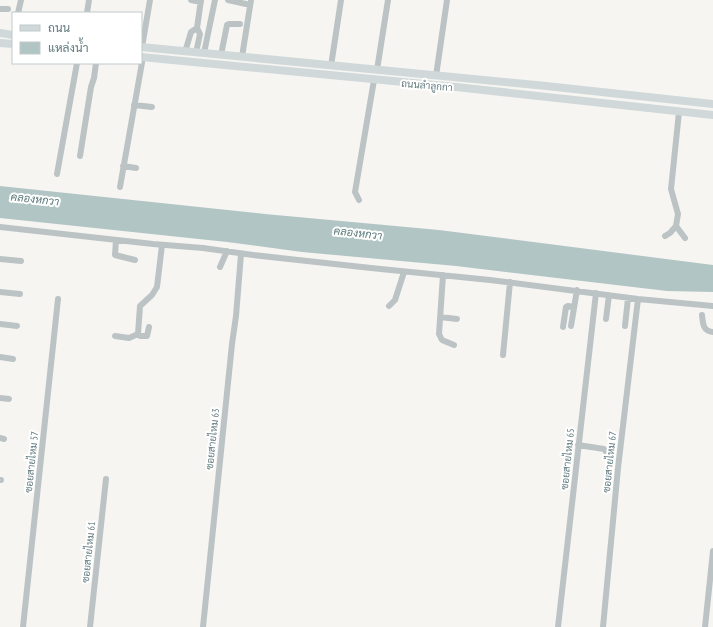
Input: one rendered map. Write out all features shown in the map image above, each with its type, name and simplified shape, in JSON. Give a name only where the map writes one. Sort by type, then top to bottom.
[{"type":"main road","points":[[0,34],[12,35]]},
{"type":"main road","points":[[0,43],[12,44]]},
{"type":"main road","name":"ถนนลำลูกกา","points":[[142,47],[546,86],[713,104]]},
{"type":"main road","name":"ถนนลำลูกกา","points":[[142,57],[231,64],[713,115]]},
{"type":"street","points":[[18,12],[21,0]]},
{"type":"street","points":[[87,12],[89,0]]},
{"type":"street","points":[[142,47],[150,0]]},
{"type":"street","points":[[191,0],[201,1],[197,28],[200,34],[200,53]]},
{"type":"street","points":[[200,53],[214,0]]},
{"type":"street","points":[[228,0],[248,2],[242,57]]},
{"type":"street","points":[[331,66],[341,0]]},
{"type":"street","points":[[376,70],[388,0]]},
{"type":"street","points":[[436,76],[447,0]]},
{"type":"street","points":[[0,9],[8,10]]},
{"type":"street","points":[[221,55],[227,25],[240,24]]},
{"type":"street","points":[[185,52],[191,32],[197,28]]},
{"type":"street","points":[[56,174],[77,64]]},
{"type":"street","points":[[80,156],[90,87],[94,78],[96,64]]},
{"type":"street","points":[[120,187],[141,64]]},
{"type":"street","points":[[359,200],[355,192],[374,80]]},
{"type":"street","points":[[134,105],[152,107]]},
{"type":"street","points":[[665,236],[676,226],[678,214],[671,189],[679,112]]},
{"type":"street","points":[[123,166],[136,168]]},
{"type":"street","points":[[676,226],[685,238]]},
{"type":"street","points":[[0,227],[162,245],[203,248],[241,254],[404,272],[510,282],[596,292],[628,298],[713,306]]},
{"type":"street","points":[[116,240],[115,255],[135,260]]},
{"type":"street","points":[[138,334],[140,306],[157,288],[162,245]]},
{"type":"street","points":[[220,267],[227,252]]},
{"type":"street","name":"ซอยสายไหม 63","points":[[203,627],[236,316],[241,254]]},
{"type":"street","points":[[0,259],[21,261]]},
{"type":"street","points":[[389,306],[395,300],[404,272]]},
{"type":"street","points":[[444,275],[440,317],[440,336],[446,342],[454,345]]},
{"type":"street","points":[[503,356],[510,282]]},
{"type":"street","points":[[571,326],[577,290]]},
{"type":"street","points":[[0,292],[20,294]]},
{"type":"street","name":"ซอยสายไหม 65","points":[[558,627],[596,292]]},
{"type":"street","points":[[606,319],[609,295]]},
{"type":"street","points":[[625,326],[628,298]]},
{"type":"street","name":"ซอยสายไหม 57","points":[[23,627],[58,299]]},
{"type":"street","name":"ซอยสายไหม 67","points":[[603,627],[618,468],[638,299]]},
{"type":"street","points":[[563,327],[566,307],[573,307]]},
{"type":"street","points":[[702,316],[703,325],[705,328],[713,332]]},
{"type":"street","points":[[440,317],[457,319]]},
{"type":"street","points":[[0,324],[16,326]]},
{"type":"street","points":[[115,336],[129,338],[138,334],[140,336],[147,336],[149,327]]},
{"type":"street","points":[[0,357],[13,359]]},
{"type":"street","points":[[0,398],[9,399]]},
{"type":"street","points":[[578,445],[604,449],[608,458]]},
{"type":"street","name":"ซอยสายไหม 61","points":[[90,627],[106,480]]},
{"type":"street","points":[[704,627],[710,599],[713,551]]},
{"type":"water","name":"คลองหกวา","points":[[0,186],[265,214],[439,230],[713,265],[713,292],[667,291],[456,266],[302,252],[227,242],[0,218]]}]
